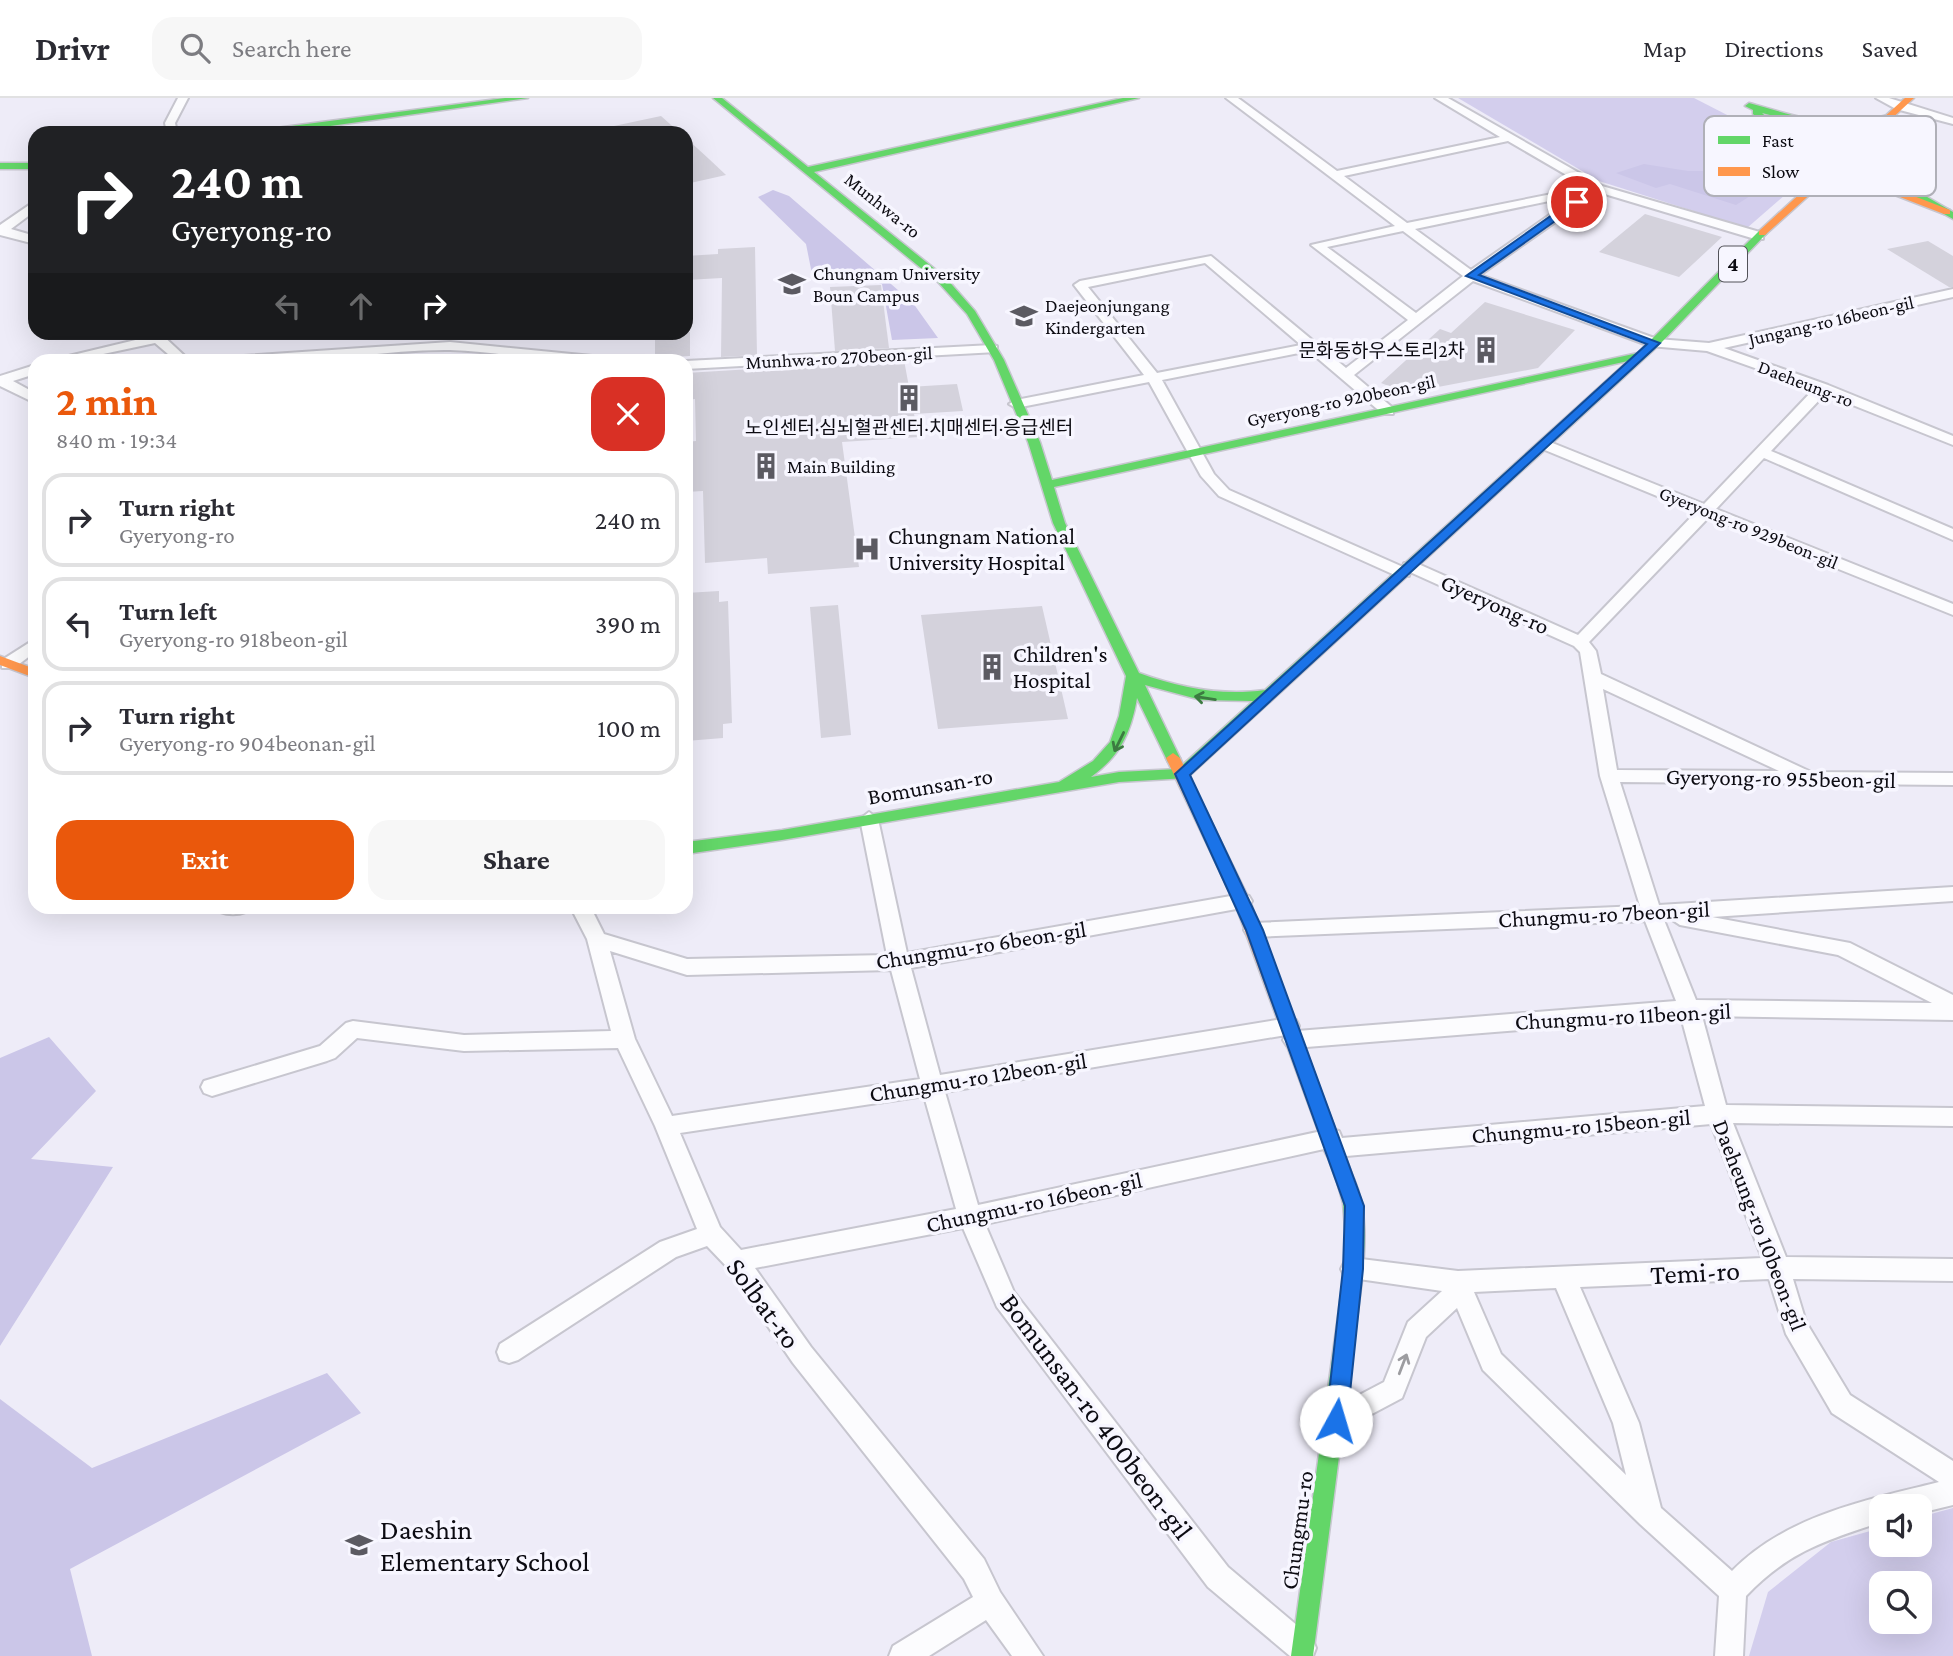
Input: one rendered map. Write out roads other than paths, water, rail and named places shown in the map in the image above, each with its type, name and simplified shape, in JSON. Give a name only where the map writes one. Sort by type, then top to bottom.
[{"type":"main road","points":[[314,126],[524,98]]},
{"type":"main road","name":"Munhwa-ro","points":[[717,98],[942,280],[971,313],[992,349],[1016,404],[1048,485],[1059,523],[1182,774]]},
{"type":"main road","points":[[808,170],[1135,98]]},
{"type":"main road","points":[[1733,98],[1768,116]]},
{"type":"main road","points":[[1749,106],[1789,116]]},
{"type":"main road","points":[[1749,106],[1760,116]]},
{"type":"main road","points":[[1883,116],[1900,107]]},
{"type":"main road","points":[[0,166],[28,166]]},
{"type":"main road","name":"Gyeryong-ro","points":[[1182,774],[1545,446],[1655,343],[1759,236],[1803,196]]},
{"type":"main road","points":[[1905,196],[1950,214]]},
{"type":"main road","points":[[1918,196],[1950,214]]},
{"type":"main road","points":[[1929,196],[1950,214]]},
{"type":"main road","name":"Gyeryong-ro 920beon-gil","points":[[1048,485],[1642,355]]},
{"type":"main road","points":[[4,662],[28,671]]},
{"type":"main road","points":[[1064,786],[1100,768],[1119,747],[1133,676],[1181,693],[1223,701],[1272,694]]},
{"type":"main road","name":"Bomunsan-ro","points":[[693,847],[1119,777],[1182,774]]},
{"type":"main road","name":"Chungmu-ro","points":[[1182,774],[1254,930],[1354,1206],[1353,1269],[1336,1421],[1302,1652]]},
{"type":"street","points":[[171,126],[183,98]]},
{"type":"street","name":"Daeheung-ro","points":[[1231,98],[1338,174],[1471,276],[1655,343],[1709,347],[1822,387],[1953,441]]},
{"type":"street","points":[[1440,98],[1598,188],[1759,236]]},
{"type":"street","points":[[1881,98],[1900,107],[1934,116]]},
{"type":"street","points":[[1936,117],[1953,121]]},
{"type":"street","points":[[1338,174],[1509,138]]},
{"type":"street","points":[[1416,320],[1317,246],[1598,188]]},
{"type":"street","points":[[1347,374],[1471,276],[1598,188]]},
{"type":"street","points":[[1,230],[28,210]]},
{"type":"street","points":[[1,230],[28,238]]},
{"type":"street","points":[[1388,411],[1207,259],[1080,285],[1154,378],[1208,476],[1224,493],[1406,569]]},
{"type":"street","name":"Jungang-ro 16beon-gil","points":[[1709,347],[1953,293]]},
{"type":"street","points":[[83,354],[138,340]]},
{"type":"street","points":[[159,340],[176,354]]},
{"type":"street","points":[[332,354],[450,346],[531,354]]},
{"type":"street","points":[[1016,404],[1309,347]]},
{"type":"street","name":"Munhwa-ro 270beon-gil","points":[[693,365],[992,349]]},
{"type":"street","points":[[0,381],[28,371]]},
{"type":"street","points":[[0,381],[28,395]]},
{"type":"street","points":[[1580,642],[1822,387]]},
{"type":"street","name":"Gyeryong-ro 929beon-gil","points":[[1545,446],[1953,610]]},
{"type":"street","points":[[1762,452],[1953,535]]},
{"type":"street","name":"Gyeryong-ro","points":[[1406,569],[1580,642]]},
{"type":"street","name":"Daeheung-ro 10beon-gil","points":[[1580,642],[1588,651],[1609,776],[1652,913],[1689,1008],[1718,1114],[1778,1268],[1795,1326],[1841,1404],[1953,1476]]},
{"type":"street","points":[[4,662],[28,648]]},
{"type":"street","points":[[1593,677],[1811,779]]},
{"type":"street","name":"Gyeryong-ro 955beon-gil","points":[[1609,776],[1953,779]]},
{"type":"street","name":"Bomunsan-ro 400beon-gil","points":[[869,819],[898,962],[932,1084],[970,1217],[1005,1300],[1218,1577],[1302,1652]]},
{"type":"street","name":"Chungmu-ro 7beon-gil","points":[[1254,930],[1652,913],[1953,894]]},
{"type":"street","name":"Chungmu-ro 6beon-gil","points":[[597,939],[687,967],[898,962],[1242,901]]},
{"type":"street","points":[[1652,913],[1843,948],[1893,976],[1953,1004]]},
{"type":"street","name":"Solbat-ro","points":[[584,914],[597,939],[624,1039],[666,1126],[711,1234],[736,1261],[802,1355],[974,1569],[990,1602],[1029,1656]]},
{"type":"street","name":"Chungmu-ro 11beon-gil","points":[[1291,1033],[1689,1008],[1953,1012]]},
{"type":"street","points":[[212,1087],[327,1052],[353,1029],[464,1043],[624,1039]]},
{"type":"street","name":"Chungmu-ro 12beon-gil","points":[[666,1126],[932,1084],[1291,1033]]},
{"type":"street","name":"Chungmu-ro 15beon-gil","points":[[1333,1143],[1718,1114],[1953,1117]]},
{"type":"street","name":"Chungmu-ro 16beon-gil","points":[[736,1261],[970,1217],[1333,1143]]},
{"type":"street","points":[[509,1352],[668,1249],[711,1234]]},
{"type":"street","name":"Temi-ro","points":[[1353,1269],[1458,1282],[1778,1268],[1953,1270]]},
{"type":"street","points":[[1563,1279],[1626,1423],[1649,1516]]},
{"type":"street","points":[[1336,1421],[1394,1390],[1418,1330],[1452,1297],[1458,1282]]},
{"type":"street","points":[[1458,1282],[1492,1362],[1649,1516],[1733,1590]]},
{"type":"street","points":[[1932,1497],[1953,1492]]},
{"type":"street","points":[[1729,1656],[1733,1590],[1755,1567],[1802,1535],[1869,1513]]},
{"type":"street","points":[[903,1656],[990,1602]]},
{"type":"place","name":"Chungnam University Boun Campus","points":[[792,284]]},
{"type":"place","name":"Daejeonjungang Kindergarten","points":[[1024,316]]},
{"type":"place","name":"문화동하우스토리2차","points":[[1486,350]]},
{"type":"place","name":"노인센터·심뇌혈관센터·치매센터·응급센터","points":[[909,398]]},
{"type":"place","name":"Main Building","points":[[766,466]]},
{"type":"place","name":"Chungnam National University Hospital","points":[[867,549]]},
{"type":"place","name":"Children's Hospital","points":[[992,667]]},
{"type":"place","name":"Daeshin Elementary School","points":[[359,1545]]}]
